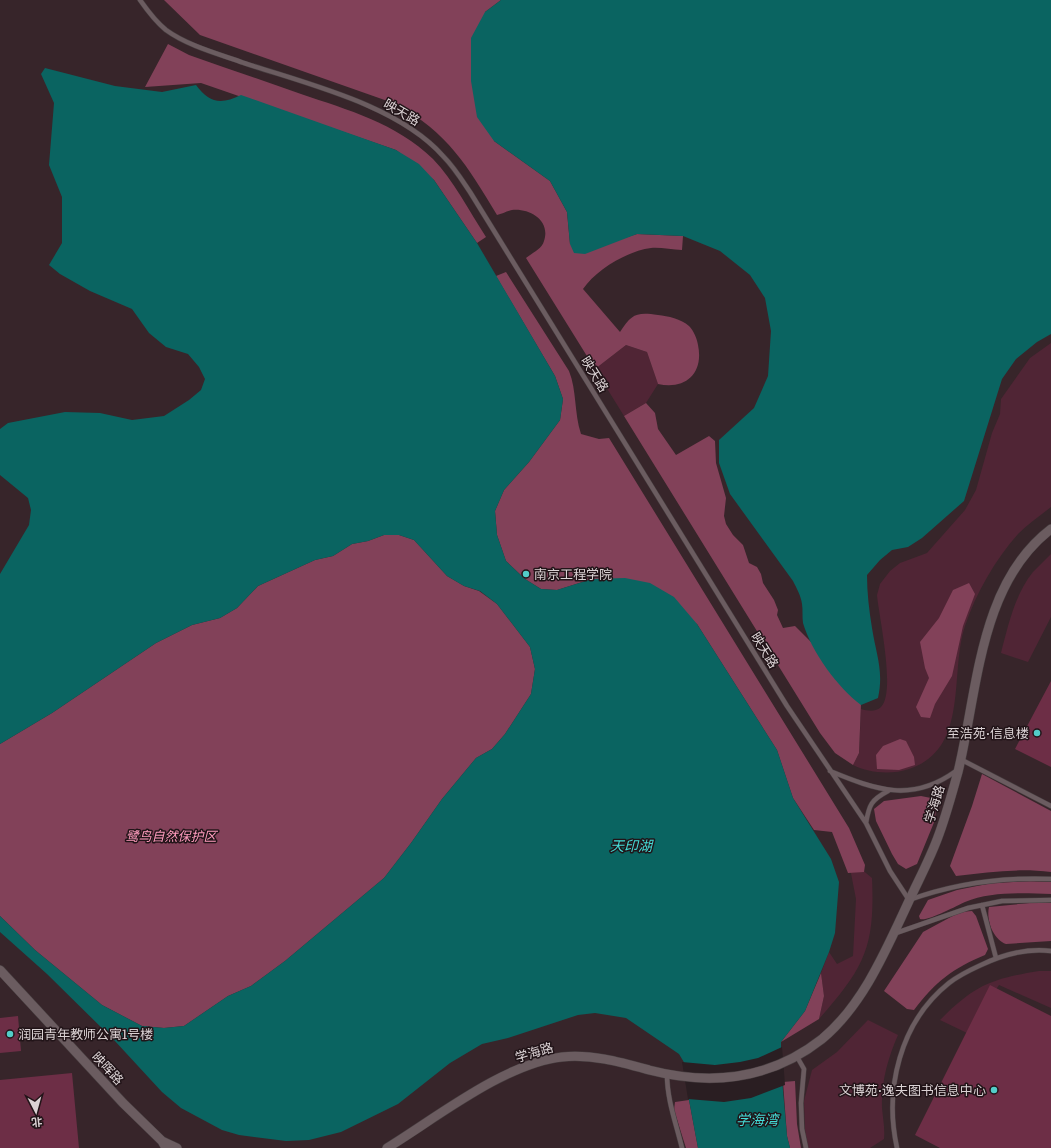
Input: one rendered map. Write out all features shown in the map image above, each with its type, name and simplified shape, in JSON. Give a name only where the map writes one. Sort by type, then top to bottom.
[{"type":"street","name":"学海路","points":[[387,1148],[451,1106],[526,1066],[559,1057],[584,1056],[613,1060],[667,1074],[694,1079],[734,1078],[756,1073],[792,1057],[822,1038],[844,1016],[881,960],[938,838],[958,770],[985,640],[999,598],[1012,571],[1028,550],[1051,529]]},
{"type":"street","name":"映晖路","points":[[0,970],[164,1145],[177,1148]]},
{"type":"lane","name":"映天路","points":[[140,0],[166,30],[194,44],[358,102],[390,115],[416,132],[443,154],[456,171],[513,261],[787,706],[866,824],[890,871],[909,900]]},
{"type":"lane","points":[[960,759],[1051,806]]},
{"type":"lane","points":[[830,771],[856,781],[888,790],[925,788],[941,782],[958,770]]},
{"type":"lane","points":[[866,824],[868,807],[878,796],[888,790]]},
{"type":"lane","points":[[909,900],[934,891],[965,883],[1000,879],[1051,879]]},
{"type":"lane","points":[[894,933],[968,908],[982,905],[1002,901],[1051,900]]},
{"type":"lane","points":[[982,905],[996,958]]},
{"type":"lane","points":[[897,1148],[893,1128],[893,1084],[904,1044],[913,1025],[933,998],[950,983],[996,958],[1007,954],[1051,951]]},
{"type":"lane","points":[[792,1057],[804,1069],[801,1103],[802,1130],[806,1148]]},
{"type":"lane","points":[[667,1074],[667,1090],[672,1116],[682,1148]]},
{"type":"shaded area","name":"南京工程学院","points":[[0,0],[1051,0],[1051,1148],[0,1148]]},
{"type":"shaded area","points":[[1051,343],[1051,507],[1018,534],[994,566],[975,601],[965,626],[961,645],[954,708],[949,728],[941,745],[928,759],[902,771],[880,772],[859,768],[853,765],[859,753],[861,709],[869,711],[877,710],[881,707],[885,699],[887,686],[887,671],[877,595],[880,584],[890,571],[900,563],[927,553],[965,510],[976,490],[992,433],[1000,414],[1001,399],[1030,358]]},
{"type":"shaded area","points":[[626,345],[647,352],[658,384],[646,403],[624,416],[595,369]]},
{"type":"shaded area","points":[[1051,554],[1051,617],[1028,662],[1001,653],[1006,632],[1021,590],[1033,572]]},
{"type":"shaded area","points":[[848,858],[872,878],[869,939],[857,970],[835,1001],[819,1019],[824,996],[821,973],[829,952],[837,964],[853,956],[856,899]]},
{"type":"shaded area","points":[[1039,971],[1051,971],[1051,1008],[999,985],[967,1033],[940,1020],[963,999],[985,985],[1008,977]]},
{"type":"shaded area","points":[[868,1020],[898,1035],[888,1061],[884,1080],[882,1108],[884,1139],[870,1148],[808,1148],[805,1130],[804,1101],[812,1070],[837,1052]]},
{"type":"green space","points":[[164,0],[501,0],[485,12],[494,141],[550,181],[567,212],[570,244],[612,242],[637,234],[683,236],[682,250],[651,248],[632,253],[604,268],[583,289],[620,332],[631,318],[639,314],[666,316],[689,326],[694,333],[698,345],[698,364],[695,372],[690,378],[676,385],[658,384],[647,352],[626,345],[595,369],[526,258],[539,249],[544,241],[544,227],[537,217],[531,213],[519,210],[512,210],[497,215],[466,166],[455,152],[430,127],[396,104],[200,35]]},
{"type":"green space","points":[[168,44],[189,55],[354,112],[403,136],[419,147],[441,168],[455,186],[486,237],[477,243],[434,180],[396,150],[201,83],[145,87]]},
{"type":"green space","points":[[506,272],[569,371],[572,379],[577,418],[581,434],[599,439],[609,438],[849,828],[865,865],[864,872],[848,873],[832,832],[814,830],[793,798],[777,750],[697,624],[592,579],[557,590],[541,589],[525,579],[506,561],[497,535],[495,511],[504,490],[529,462],[560,420],[563,399],[555,376],[496,276]]},
{"type":"green space","points":[[646,403],[655,413],[658,429],[676,455],[709,436],[715,441],[716,463],[726,498],[724,516],[726,524],[733,535],[743,545],[749,563],[757,567],[761,574],[763,583],[774,600],[778,610],[777,615],[783,628],[795,626],[812,643],[861,704],[859,753],[853,765],[835,753],[820,733],[624,416]]},
{"type":"green space","name":"鹭鸟自然保护区","points":[[384,535],[399,535],[414,540],[447,576],[464,586],[479,591],[497,604],[530,647],[535,669],[531,694],[505,734],[492,749],[476,758],[442,799],[384,878],[285,961],[251,986],[228,996],[184,1026],[164,1028],[142,1026],[102,1005],[35,950],[0,916],[0,744],[52,713],[156,643],[192,625],[220,618],[237,608],[258,586],[315,560],[333,556],[352,544],[368,541]]},
{"type":"green space","points":[[969,583],[975,594],[963,626],[952,676],[935,704],[930,718],[921,717],[916,707],[929,678],[925,668],[920,642],[939,618],[953,590]]},
{"type":"green space","points":[[900,739],[906,741],[914,757],[915,765],[899,770],[877,769],[876,755],[883,746]]},
{"type":"green space","points":[[982,774],[1051,811],[1051,872],[1015,870],[956,876],[950,866]]},
{"type":"green space","points":[[921,796],[931,798],[936,807],[935,820],[917,864],[906,869],[898,864],[892,854],[876,821],[874,809],[884,801]]},
{"type":"green space","points":[[1030,881],[1051,882],[1051,894],[997,894],[975,898],[929,918],[920,919],[919,916],[928,900],[957,890],[992,883]]},
{"type":"green space","points":[[1040,902],[1051,903],[1051,941],[1006,944],[997,938],[990,923],[988,912],[989,907]]},
{"type":"green space","points":[[972,911],[976,916],[988,949],[985,955],[963,965],[945,977],[929,991],[914,1010],[907,1009],[884,991],[923,932],[960,912]]},
{"type":"green space","points":[[821,973],[824,996],[819,1019],[781,1042],[805,1011]]},
{"type":"green space","points":[[795,1081],[797,1124],[801,1148],[790,1148],[787,1136],[783,1082]]},
{"type":"green space","points":[[689,1100],[698,1148],[686,1148],[674,1110],[675,1102]]},
{"type":"water","points":[[501,0],[1051,0],[1051,334],[1037,342],[1016,359],[1002,379],[964,501],[922,538],[908,547],[892,550],[880,560],[867,575],[870,615],[880,671],[880,688],[878,698],[861,705],[843,689],[826,668],[812,645],[803,623],[801,598],[799,592],[793,581],[730,494],[719,463],[719,440],[754,408],[768,376],[771,331],[765,298],[750,275],[720,251],[683,236],[637,234],[585,254],[574,253],[570,244],[567,212],[550,181],[494,141],[477,117],[471,81],[471,38],[485,12]]},
{"type":"water","name":"天印湖","points":[[45,68],[115,86],[162,92],[196,85],[206,96],[211,99],[221,101],[241,95],[396,150],[419,164],[434,180],[477,243],[555,376],[563,399],[560,420],[529,462],[504,490],[495,511],[497,535],[506,561],[525,579],[541,589],[557,590],[592,579],[625,578],[650,583],[674,597],[697,624],[777,750],[793,798],[831,859],[839,882],[835,933],[829,952],[805,1011],[781,1042],[781,1068],[787,1136],[790,1148],[698,1148],[689,1100],[685,1064],[679,1054],[626,1018],[595,1013],[578,1015],[508,1038],[482,1044],[450,1063],[398,1104],[341,1132],[309,1140],[286,1141],[239,1135],[222,1130],[181,1108],[162,1092],[114,1040],[47,974],[0,932],[0,916],[35,950],[102,1005],[142,1026],[164,1028],[184,1026],[228,996],[251,986],[285,961],[384,878],[442,799],[476,758],[492,749],[505,734],[531,694],[535,669],[530,647],[497,604],[480,591],[464,586],[447,576],[414,540],[399,535],[384,535],[368,541],[352,544],[333,556],[315,560],[258,586],[237,608],[220,618],[192,625],[156,643],[52,713],[0,744],[0,574],[29,525],[31,510],[28,498],[0,475],[0,429],[8,423],[65,412],[100,413],[132,420],[164,416],[189,400],[201,390],[205,379],[199,367],[188,354],[166,347],[149,333],[132,309],[90,291],[60,274],[49,265],[62,243],[62,197],[49,165],[54,103],[41,74]]},
{"type":"pier","points":[[782,1047],[785,1085],[751,1098],[724,1102],[688,1099],[682,1062],[715,1065],[740,1062],[758,1058]]},
{"type":"building","name":"至浩苑·信息楼","points":[[1051,681],[1051,767],[1015,749]]},
{"type":"building","name":"文博苑·逸夫图书信息中心","points":[[990,985],[1051,1016],[1051,1148],[940,1148],[915,1135]]},
{"type":"building","name":"润园青年教师公寓1号楼","points":[[18,1016],[21,1051],[0,1053],[0,1018]]},
{"type":"building","points":[[72,1073],[79,1148],[0,1148],[0,1080]]},
{"type":"place","name":"南京工程学院","points":[[526,574]]},
{"type":"place","name":"至浩苑·信息楼","points":[[1037,733]]},
{"type":"place","name":"润园青年教师公寓1号楼","points":[[10,1034]]},
{"type":"place","name":"文博苑·逸夫图书信息中心","points":[[994,1090]]},
{"type":"water label","name":"学海湾","points":[[757,1120]]}]
